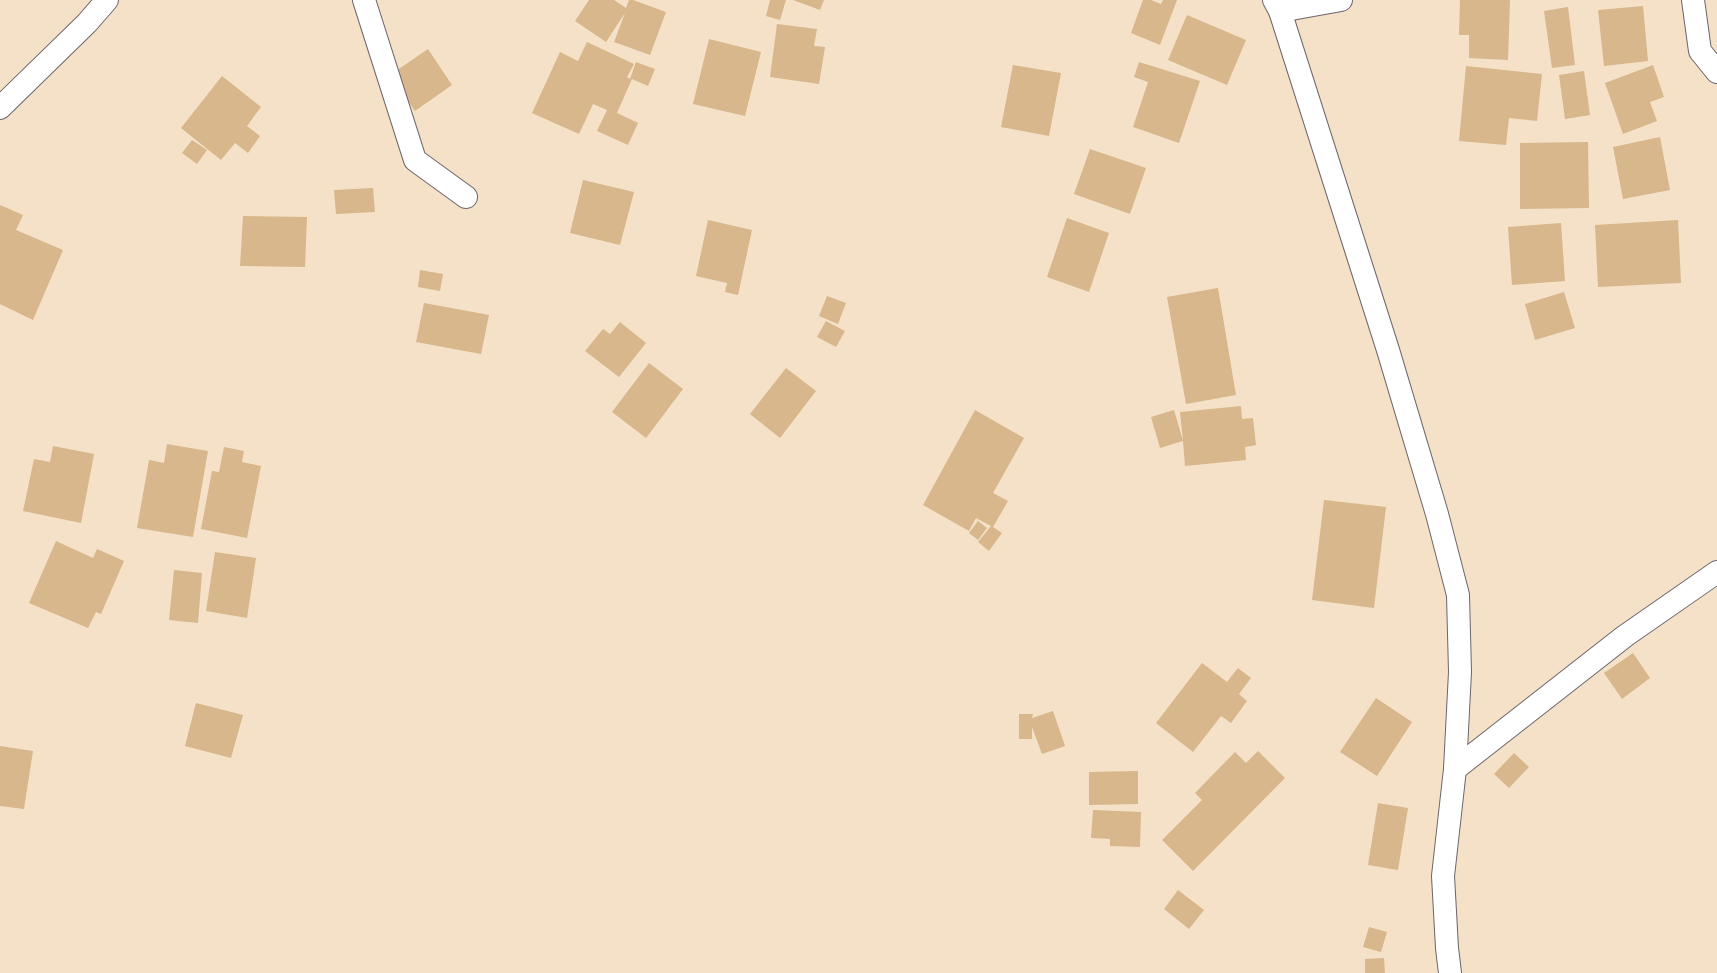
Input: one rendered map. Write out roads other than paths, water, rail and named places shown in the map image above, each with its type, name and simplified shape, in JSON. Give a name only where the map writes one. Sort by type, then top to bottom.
[{"type":"main road","points":[[0,108],[108,0]]},
{"type":"main road","points":[[364,0],[415,160],[466,197]]},
{"type":"main road","points":[[1341,0],[1277,5],[1388,350],[1437,514],[1458,595],[1460,672],[1455,769],[1443,876],[1450,973]]},
{"type":"main road","points":[[1693,0],[1700,51],[1717,72]]},
{"type":"main road","points":[[1455,769],[1625,636],[1717,572]]}]
